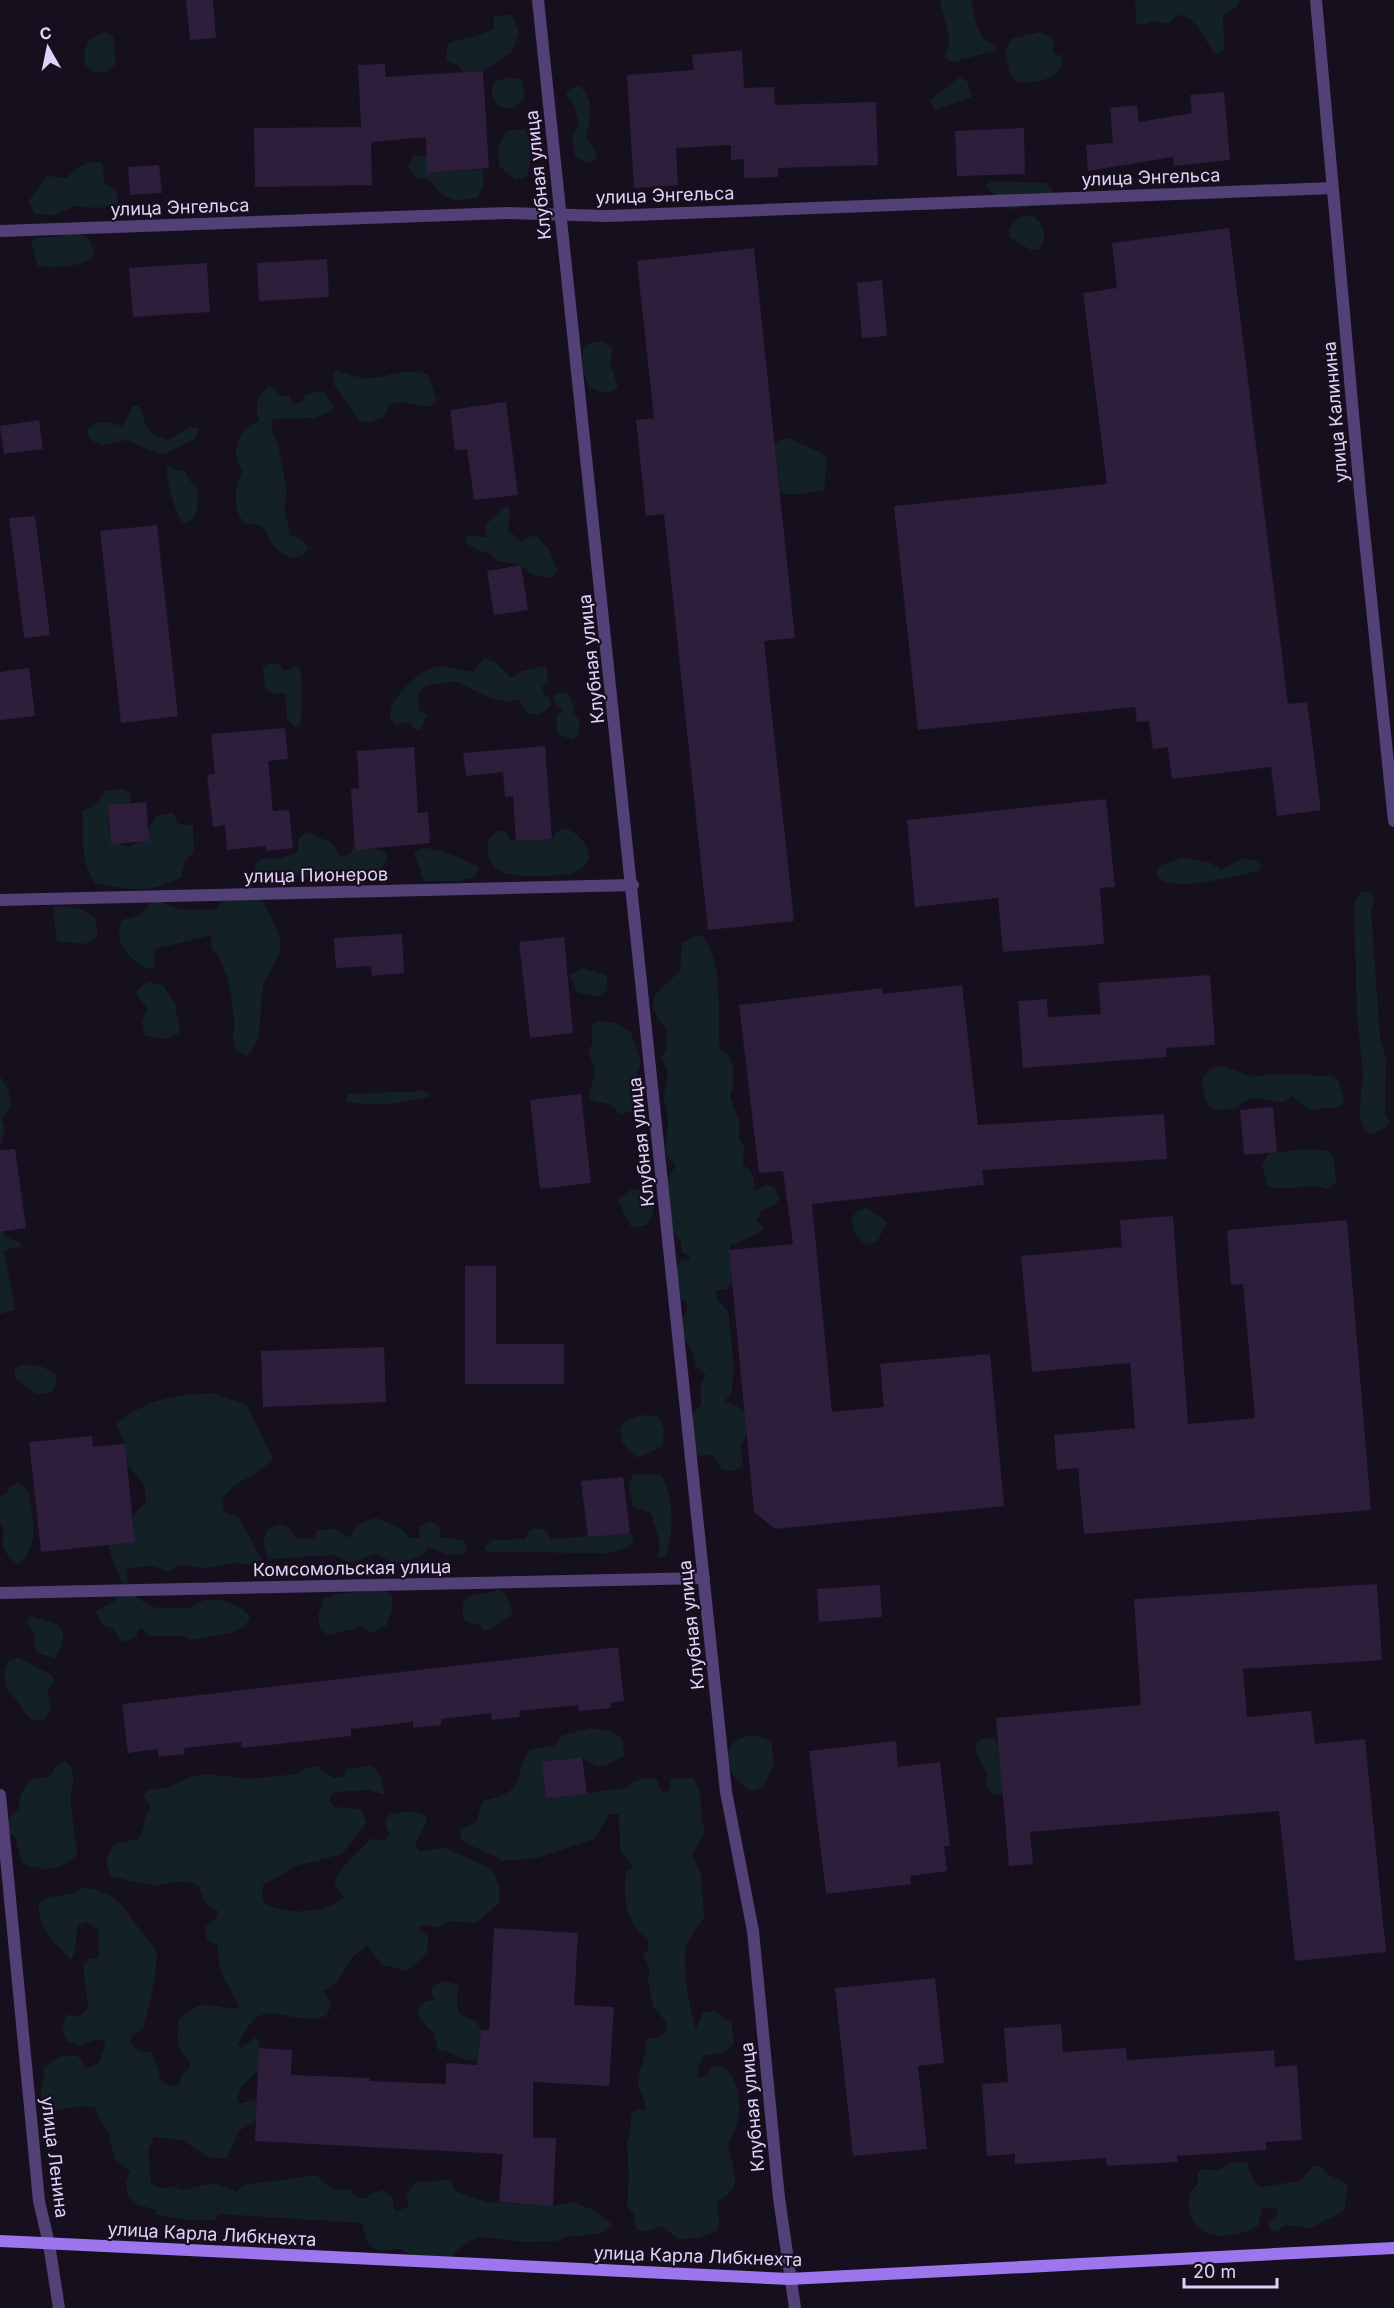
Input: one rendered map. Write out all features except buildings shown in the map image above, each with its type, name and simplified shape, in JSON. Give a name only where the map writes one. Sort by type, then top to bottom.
[{"type":"main road","name":"улица Карла Либкнехта","points":[[0,2241],[789,2279],[1394,2248]]},
{"type":"street","name":"Клубная улица","points":[[538,0],[633,885],[726,1792],[753,1931],[789,2279],[795,2308]]},
{"type":"street","name":"улица Калинина","points":[[1316,0],[1332,188],[1394,821]]},
{"type":"street","name":"улица Энгельса","points":[[0,231],[496,214],[560,215],[1332,188]]},
{"type":"street","name":"улица Пионеров","points":[[0,900],[633,885]]},
{"type":"street","name":"Комсомольская улица","points":[[0,1593],[704,1578]]},
{"type":"street","name":"улица Ленина","points":[[0,1795],[39,2201],[49,2244],[59,2308]]},
{"type":"shaded area","points":[[940,0],[971,0],[980,33],[990,43],[997,46],[994,51],[952,62],[945,57],[949,35]]},
{"type":"shaded area","points":[[1135,0],[1240,0],[1236,7],[1223,15],[1224,50],[1216,55],[1196,25],[1184,17],[1177,15],[1168,24],[1153,21],[1144,25],[1136,23]]},
{"type":"shaded area","points":[[512,15],[519,33],[512,52],[483,71],[463,72],[458,65],[446,61],[448,43],[494,29],[494,16]]},
{"type":"shaded area","points":[[105,32],[113,36],[116,64],[106,73],[93,72],[85,65],[84,52],[90,39]]},
{"type":"shaded area","points":[[1041,32],[1053,40],[1054,54],[1063,56],[1058,71],[1040,81],[1016,82],[1009,71],[1005,50],[1012,39]]},
{"type":"shaded area","points":[[508,77],[521,80],[525,97],[513,109],[498,106],[491,93],[494,82]]},
{"type":"shaded area","points":[[960,77],[967,81],[972,97],[934,110],[930,100]]},
{"type":"shaded area","points":[[580,86],[590,104],[586,136],[597,154],[594,161],[589,163],[575,157],[572,139],[579,123],[574,105],[566,94],[571,88]]},
{"type":"shaded area","points":[[525,129],[530,146],[530,163],[527,176],[516,180],[499,166],[498,147],[506,131]]},
{"type":"shaded area","points":[[413,154],[427,157],[428,173],[483,169],[483,185],[478,197],[455,200],[440,192],[429,179],[416,178],[408,168]]},
{"type":"shaded area","points":[[93,161],[102,163],[105,184],[116,190],[118,204],[98,208],[75,206],[54,215],[35,214],[28,202],[47,176],[66,178],[77,168]]},
{"type":"shaded area","points":[[991,181],[1046,183],[1054,193],[1031,205],[1005,209],[986,186]]},
{"type":"shaded area","points":[[1031,215],[1042,226],[1044,239],[1040,249],[1031,250],[1009,237],[1009,227],[1020,217]]},
{"type":"shaded area","points":[[73,232],[82,234],[88,239],[94,255],[76,265],[38,266],[31,242],[34,238],[61,236]]},
{"type":"shaded area","points":[[603,341],[613,349],[610,364],[618,386],[614,391],[604,393],[589,387],[582,367],[583,349],[589,343]]},
{"type":"shaded area","points":[[336,370],[364,378],[419,372],[428,375],[437,401],[429,407],[401,402],[389,405],[384,417],[370,422],[359,420],[334,385],[333,374]]},
{"type":"shaded area","points":[[269,385],[281,396],[288,395],[294,404],[302,402],[306,394],[323,391],[334,405],[333,410],[315,418],[272,419],[272,432],[278,444],[287,492],[284,505],[290,535],[301,539],[309,549],[303,555],[291,558],[275,548],[262,526],[245,524],[236,505],[236,493],[242,471],[236,457],[236,449],[245,429],[259,421],[258,401]]},
{"type":"shaded area","points":[[133,406],[139,406],[152,432],[161,438],[168,440],[189,427],[198,428],[195,439],[167,453],[157,453],[127,440],[101,445],[91,440],[87,431],[91,427],[99,422],[122,426]]},
{"type":"shaded area","points":[[789,438],[821,453],[827,459],[824,491],[788,495],[780,491],[775,445],[780,440]]},
{"type":"shaded area","points":[[168,464],[174,470],[185,471],[189,480],[197,487],[198,502],[195,518],[183,523],[171,494]]},
{"type":"shaded area","points":[[506,506],[510,510],[508,530],[522,542],[527,537],[537,536],[550,551],[557,571],[551,578],[533,575],[521,565],[498,561],[490,553],[481,552],[467,544],[466,538],[470,535],[487,538],[485,525]]},
{"type":"shaded area","points":[[484,658],[495,662],[511,678],[522,671],[546,666],[548,681],[542,687],[543,693],[550,698],[551,706],[539,715],[527,713],[518,699],[507,702],[492,699],[456,681],[426,686],[418,695],[419,711],[427,715],[421,730],[413,729],[412,723],[395,724],[390,718],[395,699],[413,680],[428,669],[442,667],[473,672]]},
{"type":"shaded area","points":[[271,663],[280,664],[283,671],[300,666],[301,724],[295,727],[287,719],[285,693],[271,693],[265,688],[263,667]]},
{"type":"shaded area","points":[[559,692],[569,694],[574,709],[572,713],[580,720],[578,735],[573,740],[558,734],[556,715],[564,710],[556,705],[553,696]]},
{"type":"shaded area","points":[[124,789],[132,795],[130,803],[108,806],[110,832],[115,841],[128,847],[141,841],[156,816],[173,813],[178,824],[193,825],[194,853],[185,861],[181,877],[159,886],[140,889],[96,884],[84,857],[82,811],[93,807],[106,791]]},
{"type":"shaded area","points":[[566,828],[583,841],[587,849],[589,860],[575,872],[547,876],[514,875],[496,868],[490,861],[489,838],[498,831],[506,831],[510,840],[552,839],[556,832]]},
{"type":"shaded area","points":[[306,832],[332,843],[341,857],[350,854],[355,844],[356,849],[372,848],[385,852],[387,859],[379,874],[367,877],[342,869],[316,879],[298,874],[284,878],[259,875],[254,866],[261,859],[281,858],[298,852],[298,839]]},
{"type":"shaded area","points":[[422,848],[458,857],[478,866],[475,877],[457,881],[424,881],[414,853]]},
{"type":"shaded area","points":[[1182,858],[1211,863],[1221,870],[1241,859],[1255,860],[1261,865],[1259,871],[1208,882],[1182,884],[1160,880],[1157,873],[1159,866]]},
{"type":"shaded area","points":[[1362,892],[1371,893],[1375,899],[1371,910],[1380,1039],[1386,1057],[1385,1114],[1389,1122],[1385,1128],[1370,1134],[1364,1129],[1359,1114],[1363,1076],[1357,1014],[1354,907],[1358,895]]},
{"type":"shaded area","points":[[259,894],[276,928],[281,947],[263,986],[259,1033],[256,1042],[246,1056],[236,1051],[234,1047],[231,995],[222,963],[212,949],[211,935],[155,949],[154,968],[147,969],[124,949],[119,928],[122,920],[140,915],[150,903],[159,899],[179,909],[216,910],[228,895]]},
{"type":"shaded area","points":[[57,906],[82,909],[95,918],[98,937],[85,944],[57,941],[53,908]]},
{"type":"shaded area","points":[[697,935],[702,936],[710,948],[717,976],[720,1049],[729,1055],[733,1067],[733,1088],[730,1096],[739,1120],[739,1138],[744,1147],[743,1165],[747,1167],[754,1179],[755,1191],[767,1185],[775,1188],[779,1200],[773,1206],[762,1210],[756,1220],[764,1227],[758,1234],[730,1245],[732,1284],[726,1289],[716,1290],[716,1298],[728,1311],[734,1370],[731,1393],[724,1402],[737,1406],[745,1413],[747,1434],[741,1446],[743,1466],[732,1471],[722,1470],[713,1455],[698,1456],[691,1447],[688,1418],[701,1405],[701,1385],[706,1375],[695,1366],[693,1353],[679,1326],[678,1319],[687,1313],[687,1302],[676,1298],[673,1272],[681,1260],[688,1261],[690,1256],[682,1252],[681,1242],[668,1223],[664,1185],[676,1165],[667,1156],[665,1146],[668,1122],[664,1098],[667,1070],[661,1058],[666,1051],[667,1030],[658,1019],[653,1003],[659,990],[680,971],[682,943]]},
{"type":"shaded area","points":[[583,968],[607,976],[607,990],[597,997],[577,992],[569,975]]},
{"type":"shaded area","points":[[149,982],[163,985],[175,1003],[180,1033],[167,1039],[145,1036],[142,1022],[147,1008],[136,994],[139,988]]},
{"type":"shaded area","points":[[597,1021],[616,1023],[631,1032],[641,1062],[632,1090],[635,1103],[631,1112],[620,1114],[611,1105],[589,1099],[594,1066],[588,1052],[592,1044],[592,1026]]},
{"type":"shaded area","points":[[1225,1066],[1252,1077],[1271,1074],[1332,1076],[1338,1080],[1344,1099],[1340,1107],[1309,1110],[1292,1096],[1284,1102],[1253,1098],[1237,1108],[1214,1110],[1206,1102],[1201,1081],[1210,1069]]},
{"type":"shaded area","points":[[0,1076],[8,1089],[11,1104],[2,1120],[5,1129],[0,1148]]},
{"type":"shaded area","points":[[425,1091],[431,1096],[400,1103],[367,1104],[346,1101],[348,1094]]},
{"type":"shaded area","points":[[1308,1149],[1328,1151],[1334,1157],[1336,1183],[1328,1189],[1313,1186],[1275,1188],[1267,1186],[1262,1165],[1269,1153]]},
{"type":"shaded area","points":[[645,1189],[654,1201],[653,1213],[646,1225],[632,1228],[617,1199],[631,1190]]},
{"type":"shaded area","points":[[867,1208],[887,1222],[878,1240],[866,1246],[855,1234],[851,1219],[857,1211]]},
{"type":"shaded area","points":[[0,1223],[4,1234],[19,1242],[21,1247],[4,1250],[15,1310],[0,1314]]},
{"type":"shaded area","points":[[24,1364],[43,1367],[56,1375],[56,1384],[52,1392],[36,1394],[16,1379],[14,1369]]},
{"type":"shaded area","points":[[211,1393],[246,1404],[273,1459],[234,1487],[222,1499],[224,1512],[238,1517],[262,1559],[252,1565],[232,1563],[208,1568],[180,1565],[167,1572],[152,1566],[137,1567],[126,1569],[128,1584],[122,1583],[108,1544],[135,1542],[133,1515],[146,1503],[144,1484],[128,1466],[125,1444],[116,1424],[139,1409],[161,1400]]},
{"type":"shaded area","points":[[641,1415],[659,1417],[664,1429],[663,1446],[637,1458],[622,1442],[620,1429],[625,1421]]},
{"type":"shaded area","points":[[660,1474],[668,1493],[672,1515],[671,1537],[666,1557],[658,1557],[660,1543],[651,1513],[633,1507],[629,1489],[632,1475]]},
{"type":"shaded area","points":[[18,1483],[29,1491],[33,1531],[30,1550],[18,1565],[7,1554],[3,1545],[4,1529],[0,1522],[0,1497],[8,1493],[9,1486]]},
{"type":"shaded area","points":[[376,1518],[402,1529],[410,1538],[420,1538],[419,1527],[431,1521],[440,1528],[440,1537],[463,1540],[467,1547],[464,1554],[448,1555],[428,1547],[423,1555],[397,1564],[375,1554],[350,1563],[333,1555],[268,1559],[263,1540],[268,1529],[278,1524],[288,1527],[296,1539],[314,1539],[317,1530],[336,1529],[350,1538],[360,1524]]},
{"type":"shaded area","points":[[535,1528],[546,1530],[551,1539],[630,1533],[634,1538],[628,1547],[608,1553],[487,1552],[485,1547],[492,1540],[525,1539],[529,1531]]},
{"type":"shaded area","points":[[385,1590],[392,1595],[392,1608],[387,1625],[372,1633],[359,1625],[354,1629],[328,1635],[320,1629],[318,1617],[324,1598],[336,1594]]},
{"type":"shaded area","points":[[500,1590],[506,1595],[513,1615],[484,1631],[478,1624],[468,1623],[463,1618],[463,1604],[467,1597]]},
{"type":"shaded area","points":[[130,1593],[148,1605],[160,1608],[190,1609],[203,1601],[220,1600],[237,1606],[250,1617],[245,1626],[231,1633],[192,1640],[182,1636],[149,1636],[142,1628],[137,1631],[137,1637],[121,1642],[113,1629],[101,1624],[96,1611],[114,1602],[120,1595]]},
{"type":"shaded area","points":[[30,1616],[59,1625],[63,1634],[63,1642],[55,1658],[38,1653],[33,1644],[36,1636],[26,1621]]},
{"type":"shaded area","points":[[19,1658],[53,1676],[54,1682],[47,1691],[51,1709],[45,1719],[35,1721],[30,1718],[7,1690],[4,1670],[9,1660]]},
{"type":"shaded area","points":[[591,1728],[610,1731],[623,1739],[624,1756],[603,1766],[594,1765],[582,1757],[542,1762],[546,1798],[626,1788],[644,1779],[657,1780],[660,1789],[666,1793],[671,1789],[670,1779],[693,1778],[700,1798],[705,1832],[692,1854],[701,1875],[704,1918],[693,1933],[686,1950],[687,1990],[696,2029],[703,2012],[717,2011],[725,2020],[731,2022],[734,2044],[725,2052],[703,2056],[698,2068],[699,2078],[706,2076],[711,2067],[721,2066],[729,2073],[738,2092],[739,2115],[728,2145],[734,2171],[734,2185],[726,2196],[717,2201],[719,2223],[716,2232],[697,2238],[678,2239],[661,2226],[644,2232],[636,2229],[634,2215],[627,2206],[629,2178],[627,2143],[631,2129],[631,2114],[635,2110],[645,2109],[638,2080],[645,2055],[645,2040],[661,2036],[667,2030],[666,2022],[653,2006],[648,1980],[650,1969],[643,1954],[648,1951],[648,1939],[634,1926],[627,1909],[626,1871],[634,1868],[620,1851],[619,1814],[609,1814],[594,1839],[536,1858],[503,1861],[460,1837],[461,1830],[476,1822],[483,1801],[507,1793],[517,1783],[530,1749],[554,1746],[561,1736]]},
{"type":"shaded area","points":[[747,1736],[758,1736],[771,1742],[774,1763],[763,1788],[752,1791],[736,1779],[728,1762],[731,1746],[737,1740]]},
{"type":"shaded area","points":[[994,1737],[999,1747],[1003,1793],[997,1796],[987,1787],[987,1773],[977,1755],[976,1744],[982,1739]]},
{"type":"shaded area","points":[[65,1761],[70,1765],[74,1780],[70,1799],[77,1855],[63,1865],[51,1869],[22,1863],[16,1839],[7,1830],[6,1821],[19,1809],[20,1796],[30,1780],[51,1776],[56,1765]]},
{"type":"shaded area","points":[[316,1766],[334,1778],[344,1776],[346,1769],[372,1766],[380,1775],[385,1795],[368,1790],[333,1792],[329,1800],[335,1807],[361,1809],[366,1823],[342,1854],[296,1866],[263,1885],[262,1895],[265,1904],[285,1910],[306,1911],[326,1907],[345,1898],[334,1883],[345,1865],[371,1839],[385,1840],[389,1834],[385,1821],[390,1814],[415,1811],[426,1816],[426,1823],[415,1844],[419,1851],[445,1848],[492,1869],[499,1885],[499,1903],[476,1923],[449,1921],[437,1928],[426,1924],[418,1928],[428,1936],[427,1953],[407,1971],[382,1965],[366,1944],[349,1962],[337,1981],[323,1991],[332,2004],[326,2016],[311,2019],[266,2014],[257,2018],[247,2028],[238,2045],[241,2048],[254,2038],[259,2040],[258,2071],[241,2087],[237,2099],[240,2104],[257,2099],[256,2120],[239,2131],[227,2158],[210,2158],[182,2140],[154,2137],[148,2149],[151,2184],[160,2188],[174,2187],[184,2190],[214,2183],[237,2192],[244,2185],[317,2175],[331,2188],[350,2189],[355,2196],[367,2199],[370,2194],[383,2190],[392,2197],[395,2211],[409,2207],[406,2196],[415,2182],[450,2180],[456,2192],[487,2202],[553,2206],[573,2202],[591,2209],[613,2225],[603,2233],[568,2237],[556,2241],[525,2242],[481,2237],[471,2240],[457,2250],[448,2263],[426,2262],[401,2249],[378,2251],[368,2244],[362,2223],[219,2214],[215,2220],[198,2221],[157,2215],[156,2210],[137,2204],[128,2197],[126,2181],[130,2171],[115,2159],[108,2132],[98,2117],[96,2108],[84,2106],[51,2110],[43,2102],[41,2094],[45,2075],[43,2069],[47,2065],[58,2058],[67,2056],[78,2056],[86,2068],[98,2064],[106,2042],[96,2039],[81,2046],[67,2041],[62,2027],[66,2015],[80,2016],[88,2008],[83,1965],[90,1959],[99,1958],[98,1930],[87,1922],[78,1925],[71,1960],[53,1941],[44,1927],[39,1902],[82,1888],[103,1892],[124,1908],[154,1946],[157,1957],[156,1966],[143,2029],[132,2035],[131,2044],[140,2052],[152,2051],[161,2080],[170,2086],[180,2085],[181,2075],[187,2072],[191,2062],[178,2043],[179,2019],[201,2005],[239,2007],[220,1970],[217,1944],[207,1941],[205,1927],[216,1918],[218,1911],[204,1902],[199,1886],[192,1883],[148,1885],[111,1876],[107,1864],[109,1852],[114,1844],[138,1839],[141,1835],[151,1807],[143,1795],[147,1790],[166,1788],[190,1777],[208,1774],[249,1779],[297,1774],[305,1768]]},
{"type":"shaded area","points":[[444,1981],[458,1985],[457,2006],[460,2014],[477,2022],[481,2030],[477,2061],[438,2050],[434,2033],[419,2018],[418,2008],[424,2002],[435,1999],[431,1992],[433,1986]]},
{"type":"shaded area","points":[[1233,2162],[1247,2163],[1253,2179],[1260,2187],[1300,2181],[1314,2166],[1321,2166],[1327,2173],[1348,2187],[1344,2211],[1310,2228],[1285,2225],[1277,2232],[1271,2231],[1268,2224],[1278,2214],[1275,2207],[1262,2208],[1258,2226],[1252,2229],[1224,2236],[1204,2232],[1194,2222],[1189,2209],[1190,2195],[1198,2184],[1198,2173],[1203,2169],[1217,2170]]}]
